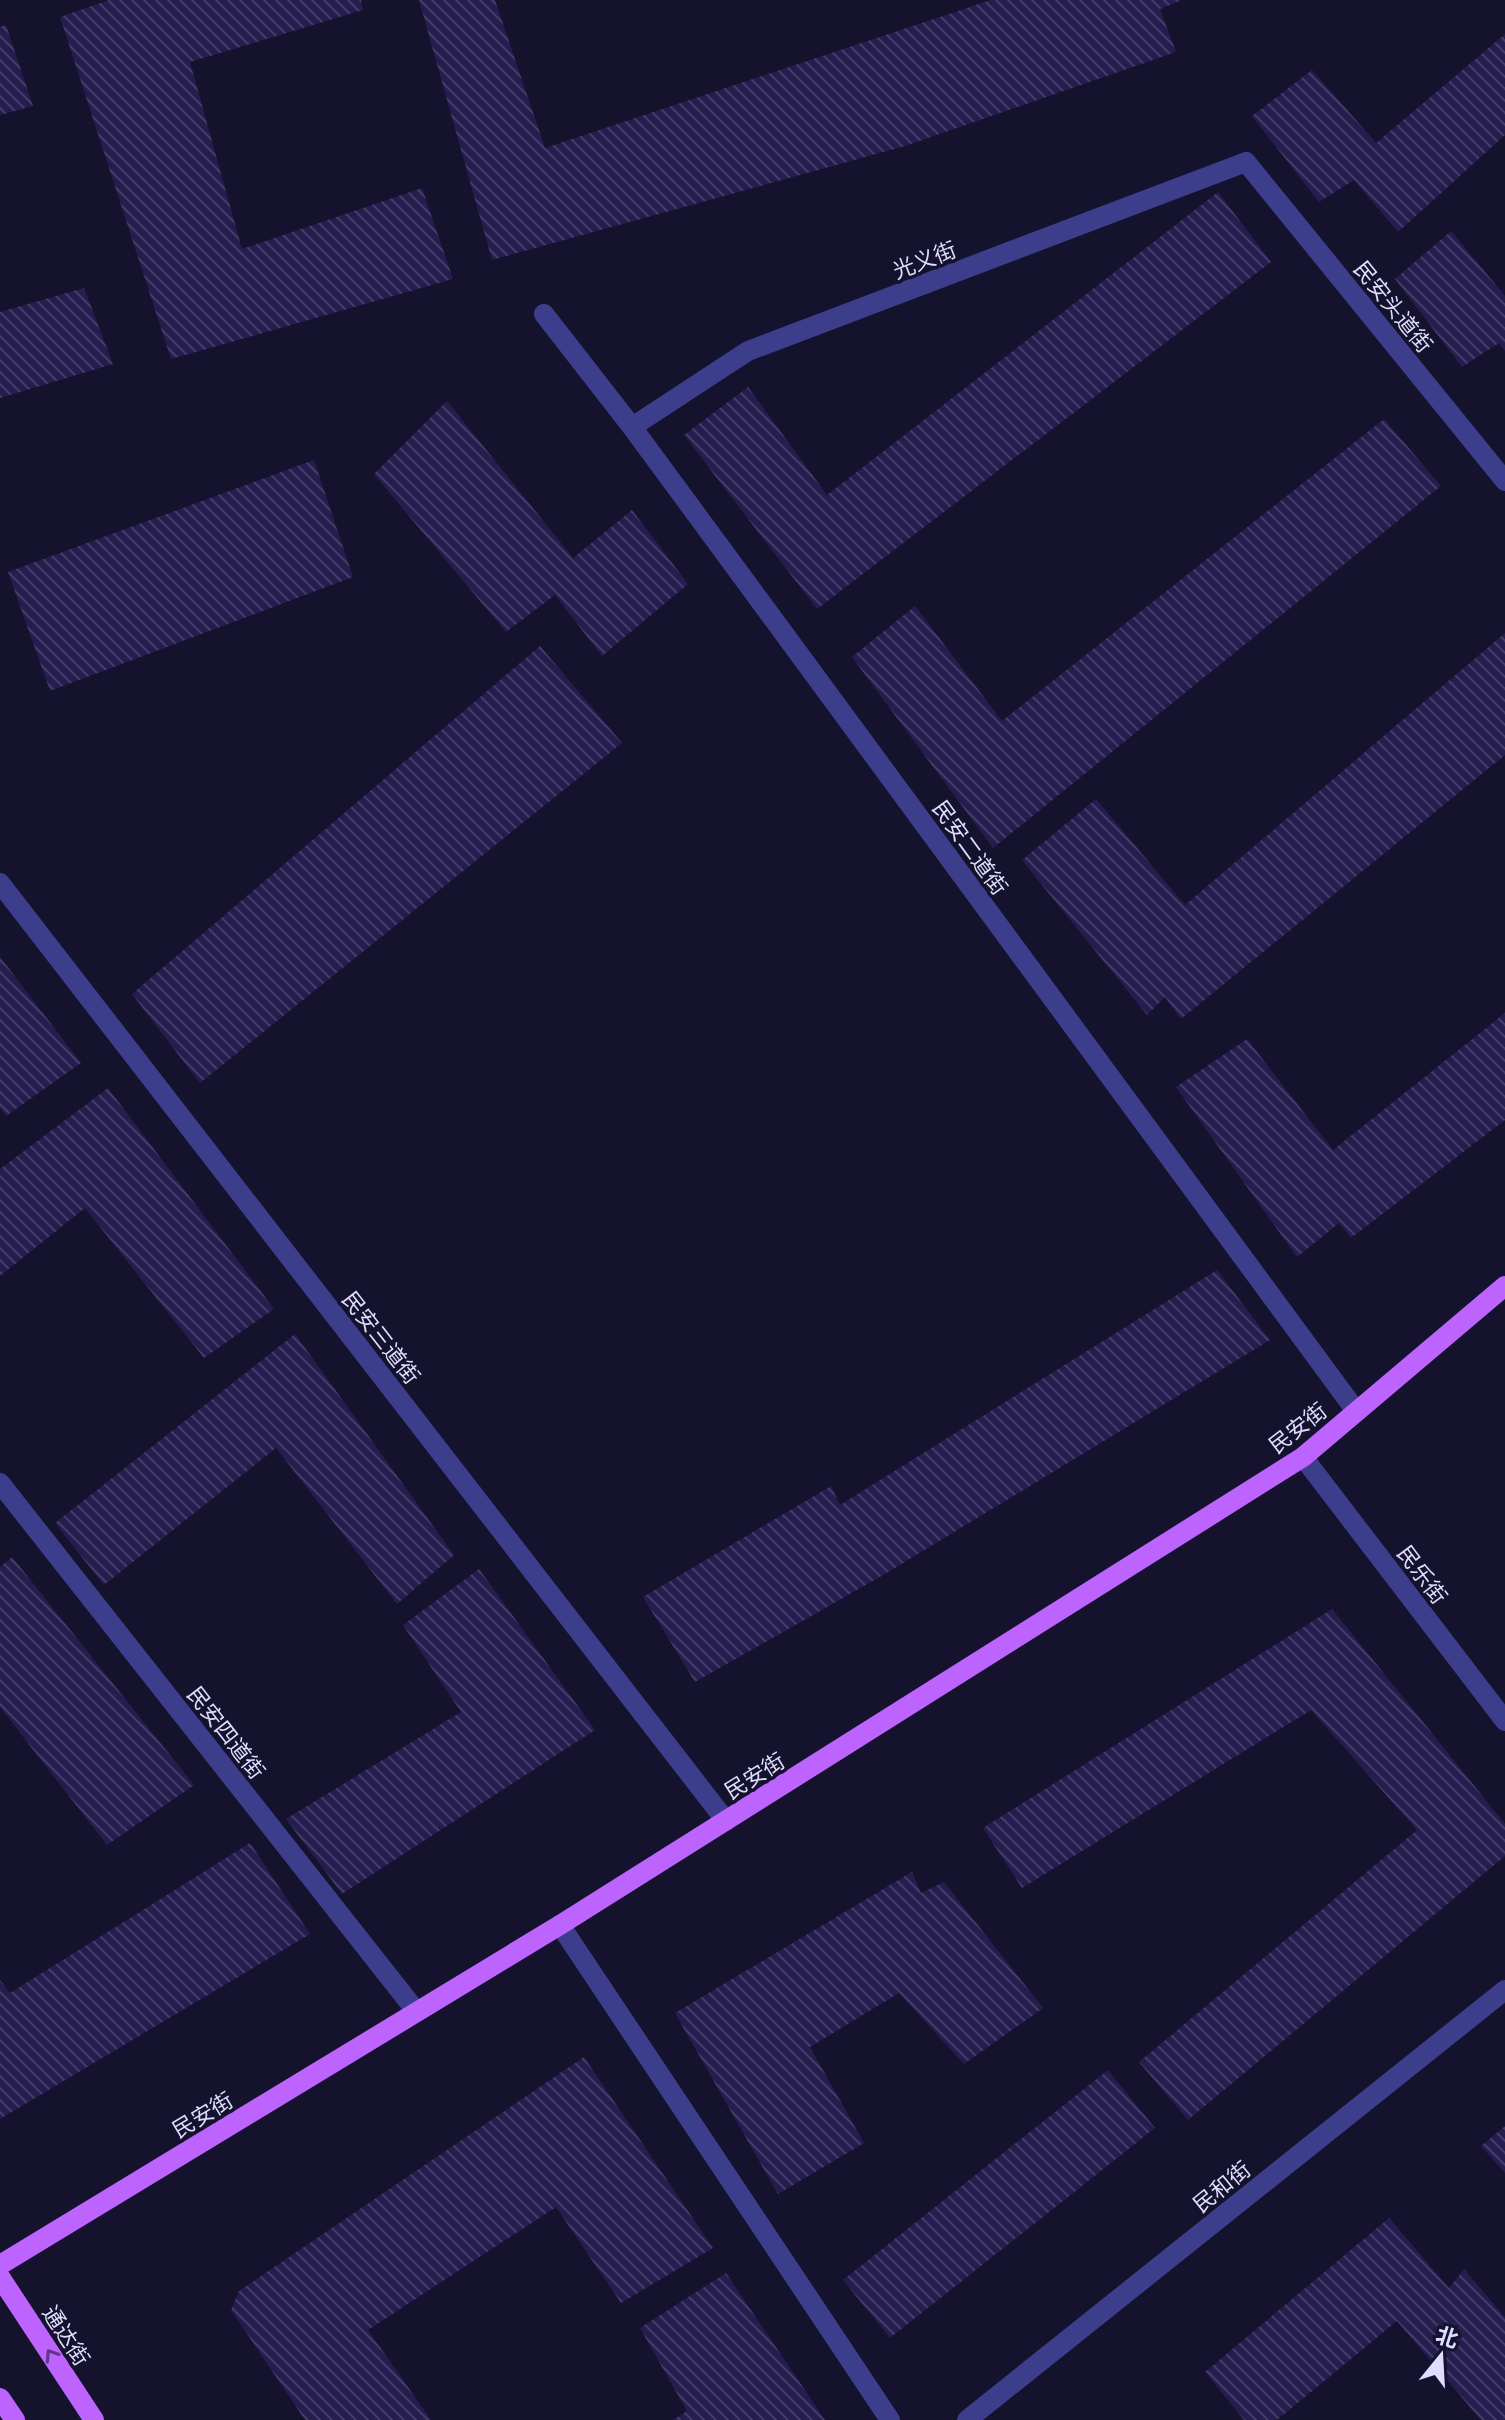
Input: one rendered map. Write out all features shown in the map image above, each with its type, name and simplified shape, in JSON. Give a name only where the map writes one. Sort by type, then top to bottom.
[{"type":"main road","name":"民安街","points":[[0,2265],[560,1925],[1303,1457],[1505,1286]]},
{"type":"main road","name":"通达街","points":[[0,2277],[94,2420]]},
{"type":"main road","points":[[0,2398],[15,2420]]},
{"type":"street","name":"光义街","points":[[632,427],[748,351],[1246,162]]},
{"type":"street","name":"民安头道街","points":[[1246,162],[1505,481]]},
{"type":"street","name":"民安二道街","points":[[544,314],[632,427],[1356,1411]]},
{"type":"street","name":"民安三道街","points":[[0,883],[726,1821]]},
{"type":"street","name":"民乐街","points":[[1303,1457],[1505,1721]]},
{"type":"street","name":"民安四道街","points":[[0,1483],[416,2011]]},
{"type":"street","points":[[560,1925],[890,2420]]},
{"type":"street","name":"民和街","points":[[967,2420],[1505,1990]]},
{"type":"building","points":[[109,0],[361,0],[363,10],[190,62],[242,249],[422,188],[453,279],[171,359],[60,17]]},
{"type":"building","points":[[419,0],[495,0],[545,148],[991,0],[1182,0],[1160,9],[1176,52],[905,146],[492,260]]},
{"type":"building","points":[[6,25],[33,106],[0,115],[0,27]]},
{"type":"building","points":[[1505,34],[1505,135],[1398,232],[1354,180],[1319,202],[1252,116],[1312,70],[1376,143]]},
{"type":"building","points":[[1218,192],[1271,262],[817,609],[684,435],[748,387],[827,495]]},
{"type":"building","points":[[1451,231],[1505,296],[1505,351],[1499,343],[1462,367],[1395,279]]},
{"type":"building","points":[[84,288],[113,364],[0,398],[0,312]]},
{"type":"building","points":[[447,401],[573,558],[632,510],[688,584],[602,656],[555,595],[506,632],[374,474]]},
{"type":"building","points":[[1384,419],[1441,486],[993,848],[852,657],[915,606],[1002,721]]},
{"type":"building","points":[[314,460],[353,577],[50,691],[8,572]]},
{"type":"building","points":[[1505,633],[1505,755],[1181,1019],[1165,997],[1147,1015],[1022,860],[1096,799],[1185,905]]},
{"type":"building","points":[[540,646],[622,743],[200,1083],[132,994]]},
{"type":"building","points":[[0,957],[81,1063],[6,1116],[0,1108]]},
{"type":"building","points":[[1505,1013],[1505,1120],[1351,1238],[1339,1223],[1297,1257],[1176,1087],[1247,1039],[1333,1150]]},
{"type":"building","points":[[108,1088],[274,1309],[204,1358],[85,1208],[0,1276],[0,1169]]},
{"type":"building","points":[[1217,1270],[1270,1340],[885,1574],[695,1682],[643,1597],[831,1486],[840,1505]]},
{"type":"building","points":[[295,1334],[454,1555],[397,1604],[276,1448],[104,1585],[55,1523]]},
{"type":"building","points":[[12,1557],[194,1785],[107,1845],[0,1707],[0,1567]]},
{"type":"building","points":[[479,1569],[595,1730],[342,1894],[286,1819],[461,1712],[403,1625]]},
{"type":"building","points":[[1332,1609],[1505,1824],[1505,1856],[1188,2120],[1139,2062],[1417,1830],[1311,1710],[1022,1888],[983,1828]]},
{"type":"building","points":[[250,1843],[310,1934],[0,2119],[0,1980],[10,1993]]},
{"type":"building","points":[[912,1872],[921,1893],[944,1882],[1043,2008],[964,2064],[899,1993],[810,2047],[864,2143],[778,2194],[675,2013]]},
{"type":"building","points":[[584,2057],[713,2248],[621,2303],[556,2207],[368,2330],[431,2420],[305,2420],[231,2310],[239,2291]]},
{"type":"building","points":[[1108,2070],[1155,2128],[890,2338],[843,2280]]},
{"type":"building","points":[[1505,2126],[1505,2173],[1481,2146]]},
{"type":"building","points":[[1389,2218],[1449,2288],[1464,2269],[1505,2317],[1505,2420],[1481,2420],[1397,2321],[1277,2420],[1244,2420],[1205,2372]]},
{"type":"building","points":[[726,2273],[825,2420],[673,2420],[687,2411],[640,2328]]}]
